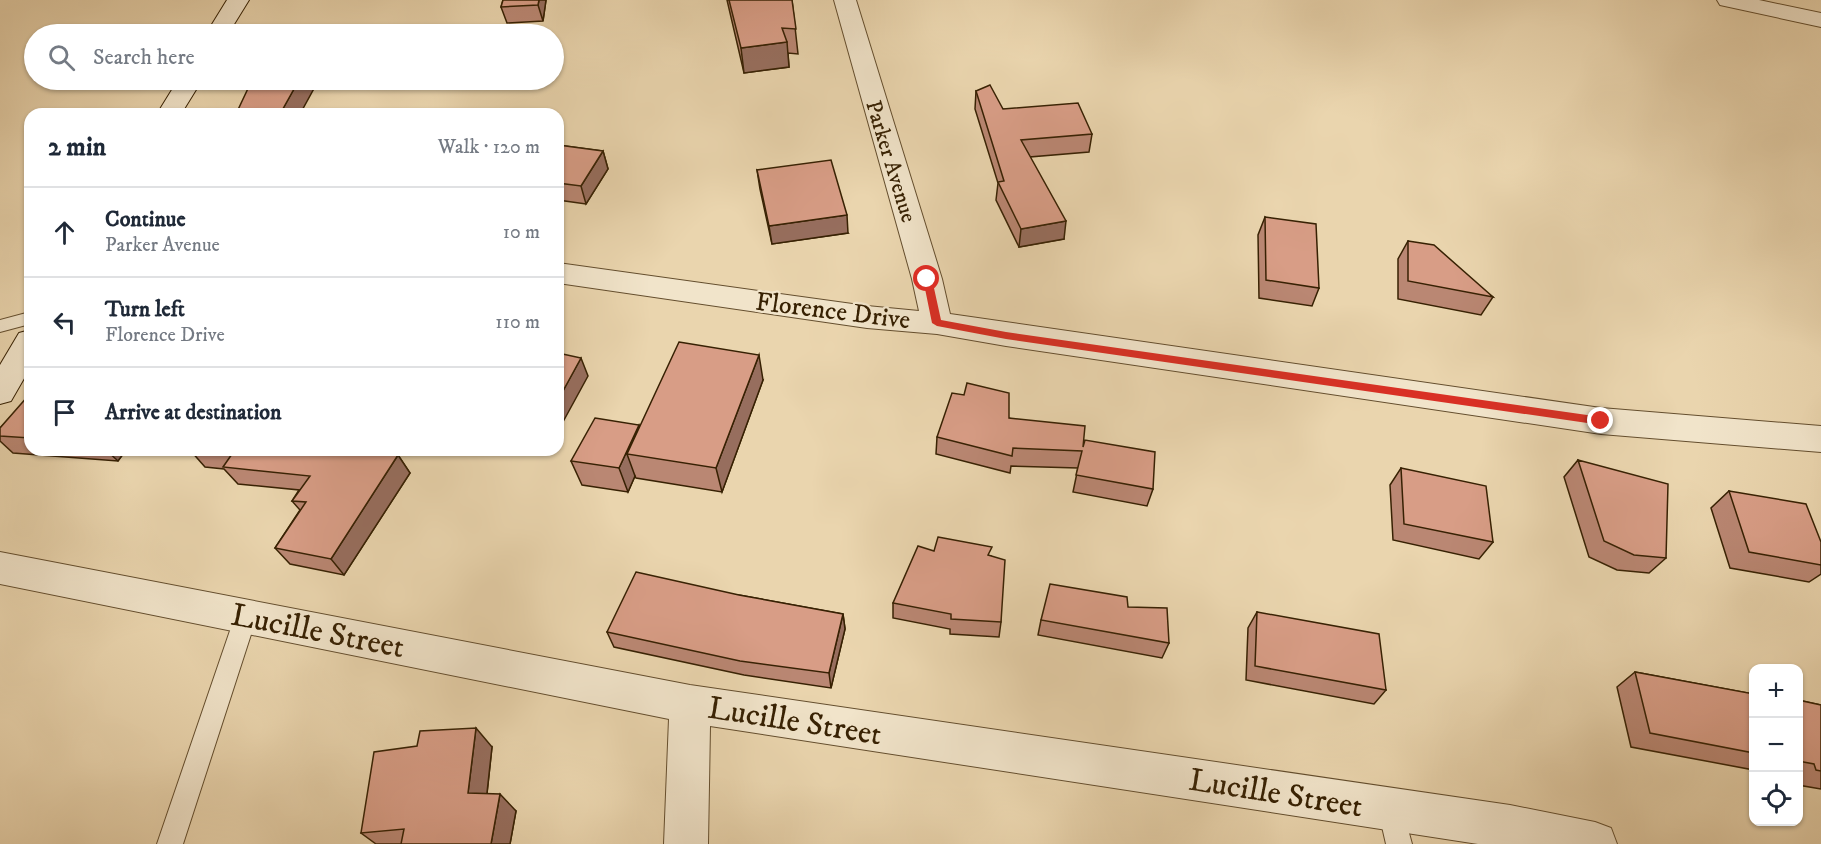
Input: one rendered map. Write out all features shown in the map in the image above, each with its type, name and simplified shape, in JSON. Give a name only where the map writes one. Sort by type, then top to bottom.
[{"type":"street","points":[[223,24],[238,0]]},
{"type":"street","name":"Parker Avenue","points":[[844,0],[927,279],[937,323]]},
{"type":"street","points":[[1728,0],[1821,20]]},
{"type":"street","points":[[173,108],[184,90]]},
{"type":"street","name":"Florence Drive","points":[[564,274],[867,317],[937,323],[1601,421],[1821,439]]},
{"type":"street","points":[[0,392],[24,351]]},
{"type":"street","name":"Lucille Street","points":[[0,568],[690,704],[1395,827],[1510,827],[1595,844]]},
{"type":"street","points":[[686,844],[690,704]]},
{"type":"lane","points":[[0,326],[24,320]]},
{"type":"lane","points":[[170,844],[246,616]]},
{"type":"building","points":[[503,0],[539,0],[538,5],[501,7]]},
{"type":"building","points":[[729,0],[792,0],[796,29],[782,28],[787,42],[741,48]]},
{"type":"building","points":[[990,85],[1003,109],[1078,103],[1092,134],[1021,140],[1066,221],[1021,229],[998,182],[1004,181],[976,91]]},
{"type":"building","points":[[247,90],[293,90],[283,108],[239,108]]},
{"type":"building","points":[[564,146],[603,151],[581,186],[564,184]]},
{"type":"building","points":[[831,160],[847,215],[769,226],[757,170]]},
{"type":"building","points":[[1265,217],[1316,224],[1319,288],[1266,280]]},
{"type":"building","points":[[1408,241],[1434,245],[1493,297],[1408,281]]},
{"type":"building","points":[[679,342],[759,355],[716,468],[627,454]]},
{"type":"building","points":[[564,354],[581,358],[564,389]]},
{"type":"building","points":[[967,383],[1009,393],[1009,418],[1085,426],[1083,447],[1085,440],[1155,452],[1153,489],[1076,475],[1082,451],[1013,448],[1012,456],[937,437],[952,393],[964,395]]},
{"type":"building","points":[[24,401],[24,438],[0,436],[0,428]]},
{"type":"building","points":[[595,418],[639,425],[619,468],[571,461]]},
{"type":"building","points":[[231,456],[397,456],[331,559],[275,548],[306,502],[292,501],[310,476],[223,467]]},
{"type":"building","points":[[1578,460],[1668,484],[1666,558],[1634,555],[1604,541]]},
{"type":"building","points":[[1401,468],[1486,486],[1493,542],[1404,524]]},
{"type":"building","points":[[1729,491],[1806,504],[1821,542],[1821,565],[1749,552]]},
{"type":"building","points":[[938,537],[992,547],[988,555],[1005,560],[1001,622],[951,619],[951,614],[893,603],[918,546],[934,551]]},
{"type":"building","points":[[636,572],[739,595],[843,614],[829,673],[740,661],[607,632]]},
{"type":"building","points":[[1050,584],[1127,597],[1128,607],[1167,608],[1169,643],[1041,620]]},
{"type":"building","points":[[1257,612],[1379,634],[1386,690],[1255,666]]},
{"type":"building","points":[[1635,672],[1749,693],[1749,752],[1650,733]]},
{"type":"building","points":[[1803,701],[1821,705],[1821,771],[1816,770],[1814,764],[1803,762]]},
{"type":"building","points":[[476,728],[468,793],[500,794],[491,844],[401,844],[404,829],[361,833],[374,752],[417,746],[420,731]]},
{"type":"route","points":[[927,279],[937,323],[1601,421]]}]
